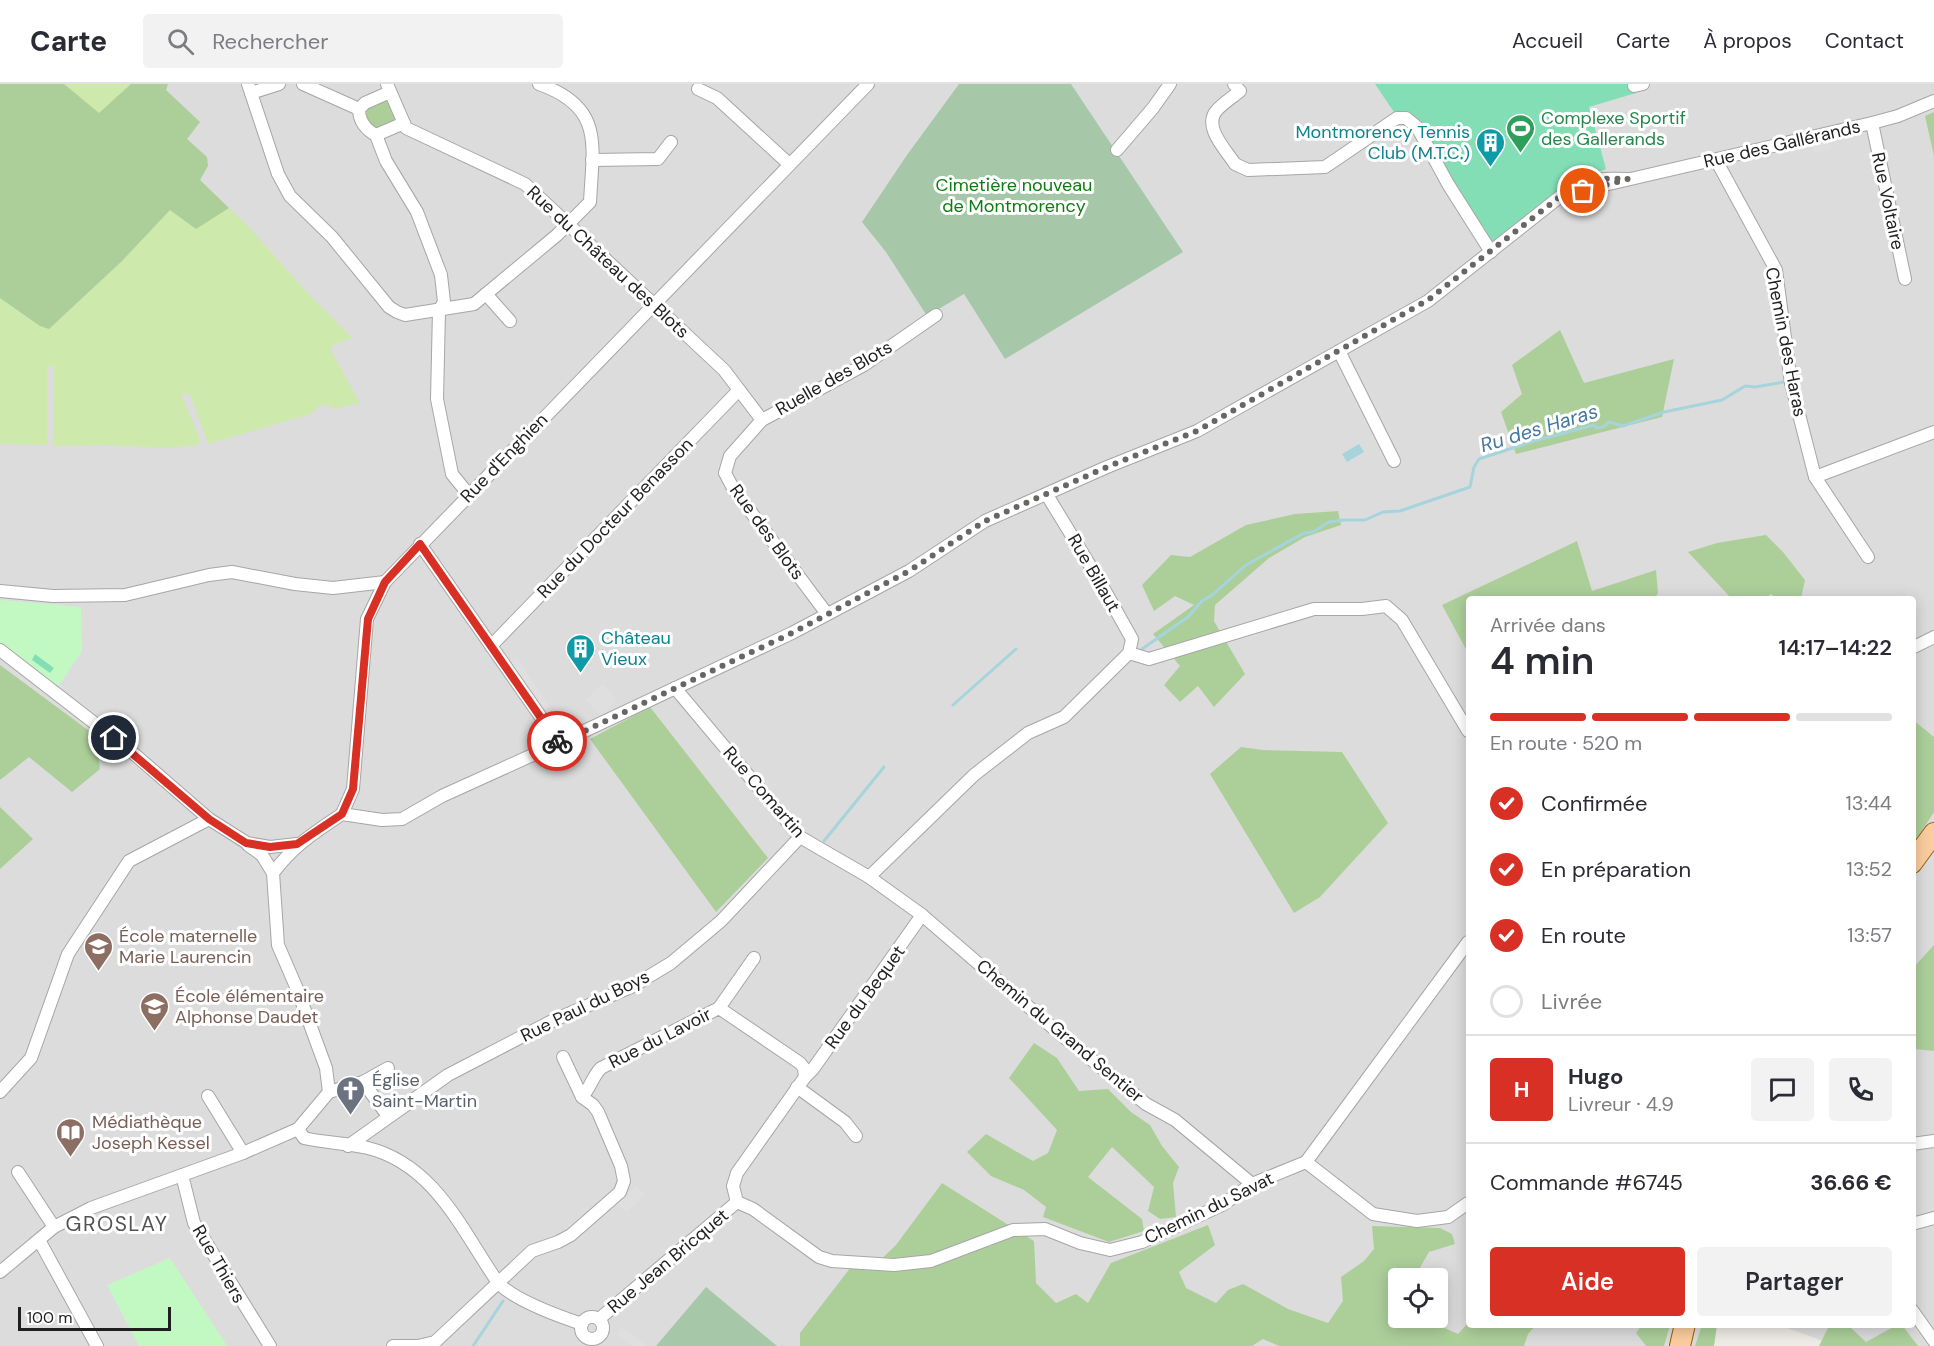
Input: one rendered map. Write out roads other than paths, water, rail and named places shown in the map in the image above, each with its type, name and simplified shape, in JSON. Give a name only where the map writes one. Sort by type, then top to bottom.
[{"type":"main road","points":[[1916,857],[1934,832]]},
{"type":"street","points":[[279,84],[250,89],[278,174],[290,196],[332,237],[389,308],[405,315],[474,304],[557,236],[590,202],[592,141],[588,122],[584,113],[564,94],[539,84]]},
{"type":"street","points":[[303,84],[359,109]]},
{"type":"street","name":"Rue d'Enghien","points":[[342,814],[353,789],[368,619],[385,582],[868,84]]},
{"type":"street","points":[[1117,150],[1170,84]]},
{"type":"street","points":[[1251,84],[1237,88],[1212,117],[1212,128],[1235,164],[1248,170],[1325,166],[1397,118],[1406,118],[1417,127],[1448,184],[1491,252]]},
{"type":"street","points":[[376,135],[404,123],[388,88],[365,103],[359,109],[359,115],[366,130],[376,135],[386,161],[417,212],[441,275],[444,302],[439,311],[437,399],[452,474],[469,495]]},
{"type":"street","points":[[698,89],[717,98],[789,164]]},
{"type":"street","name":"Rue des Gallérands","points":[[342,814],[382,820],[402,819],[442,796],[559,743],[827,614],[909,571],[985,521],[1107,467],[1197,431],[1428,300],[1571,188],[1585,181],[1608,178],[1628,179],[1716,159],[1872,123],[1898,116],[1934,101]]},
{"type":"street","name":"Rue du Château des Blots","points":[[404,123],[406,128],[518,180],[724,370],[762,420]]},
{"type":"street","name":"Rue Voltaire","points":[[1872,123],[1905,279]]},
{"type":"street","points":[[592,160],[658,159],[671,142]]},
{"type":"street","name":"Chemin des Haras","points":[[1716,159],[1776,270],[1791,383],[1815,477],[1868,557]]},
{"type":"street","points":[[486,294],[510,321]]},
{"type":"street","name":"Ruelle des Blots","points":[[762,420],[864,365],[936,315]]},
{"type":"street","points":[[1339,351],[1395,461]]},
{"type":"street","name":"Rue du Docteur Benasson","points":[[491,646],[739,390]]},
{"type":"street","name":"Rue des Blots","points":[[762,420],[730,456],[725,473],[733,488],[827,614]]},
{"type":"street","points":[[1815,477],[1934,432]]},
{"type":"street","name":"Rue Billaut","points":[[1047,495],[1132,639],[1129,653]]},
{"type":"street","points":[[420,544],[559,743]]},
{"type":"street","points":[[0,591],[54,596],[125,595],[209,574],[232,572],[295,584],[333,588],[385,582]]},
{"type":"street","points":[[869,877],[974,775],[1028,733],[1064,717],[1129,653],[1149,659],[1314,609],[1362,609],[1386,606],[1402,620],[1466,728]]},
{"type":"street","points":[[1916,646],[1934,637]]},
{"type":"street","points":[[0,650],[133,753],[209,819],[262,855],[273,873],[278,945],[326,1068],[329,1092]]},
{"type":"street","name":"Rue Comartin","points":[[675,688],[800,837],[869,877]]},
{"type":"street","points":[[273,873],[297,844],[342,814]]},
{"type":"street","points":[[0,1092],[31,1058],[68,954],[129,861],[209,819]]},
{"type":"street","name":"Rue Paul du Boys","points":[[348,1146],[448,1075],[552,1021],[633,986],[671,963],[722,921],[800,837]]},
{"type":"street","points":[[246,843],[270,847],[297,844]]},
{"type":"street","name":"Chemin du Grand Sentier","points":[[869,877],[922,915],[1059,1033],[1146,1104],[1175,1120],[1252,1184]]},
{"type":"street","name":"Rue du Bequet","points":[[801,1082],[813,1069],[922,915]]},
{"type":"street","points":[[1466,945],[1306,1162],[1373,1214],[1418,1221],[1448,1217],[1466,1204]]},
{"type":"street","points":[[720,1008],[754,958]]},
{"type":"street","name":"Rue du Lavoir","points":[[582,1097],[589,1089],[592,1076],[601,1068],[720,1008],[800,1063],[804,1068],[801,1082],[845,1122],[855,1136]]},
{"type":"street","points":[[393,1346],[428,1345],[435,1342],[532,1251],[571,1235],[620,1192],[624,1181],[621,1166],[598,1112],[582,1097],[563,1057]]},
{"type":"street","points":[[0,1272],[54,1227],[91,1208],[243,1153],[298,1129],[329,1092],[363,1082],[388,1068]]},
{"type":"street","points":[[363,1082],[388,1116]]},
{"type":"street","points":[[737,1202],[733,1186],[737,1173],[801,1082]]},
{"type":"street","points":[[208,1096],[243,1153]]},
{"type":"street","points":[[298,1129],[304,1138],[368,1148],[410,1166],[425,1179],[451,1209],[505,1290],[563,1318],[582,1324]]},
{"type":"street","points":[[1916,1143],[1934,1140]]},
{"type":"street","name":"Chemin du Savat","points":[[737,1202],[753,1209],[819,1257],[832,1261],[894,1265],[931,1261],[1013,1230],[1045,1229],[1080,1243],[1110,1250],[1142,1242],[1222,1206],[1252,1184],[1306,1162]]},
{"type":"street","points":[[18,1172],[54,1227]]},
{"type":"street","name":"Rue Thiers","points":[[182,1175],[194,1223],[270,1346]]},
{"type":"street","name":"Rue Jean Bricquet","points":[[599,1320],[737,1202]]},
{"type":"street","points":[[1916,1223],[1934,1218]]},
{"type":"street","points":[[39,1240],[97,1346]]},
{"type":"street","points":[[1916,1316],[1934,1341]]},
{"type":"street","points":[[589,1317],[599,1320],[603,1325],[603,1332],[591,1343],[582,1334],[582,1324],[589,1317]]},
{"type":"water","points":[[1359,444],[1364,452],[1347,462],[1342,454]]},
{"type":"waterway","name":"Ru des Haras","points":[[1142,649],[1188,617],[1202,601],[1211,596],[1246,565],[1329,522],[1365,520],[1383,512],[1400,511],[1470,487],[1474,467],[1479,459],[1594,425],[1597,428],[1603,427],[1609,422],[1623,426],[1664,412],[1722,400],[1745,386],[1755,387],[1784,382]]},
{"type":"waterway","name":"Ru des Haras","points":[[953,705],[1016,649]]},
{"type":"waterway","name":"Ru des Haras","points":[[824,841],[884,767]]},
{"type":"waterway","name":"Ru des Haras","points":[[473,1346],[503,1301]]},
{"type":"place","name":"Complexe Sportif des Gallerands","points":[[1520,154]]},
{"type":"place","name":"Montmorency Tennis Club (M.T.C.)","points":[[1491,168]]},
{"type":"place","name":"Château Vieux","points":[[580,674]]},
{"type":"place","name":"École maternelle Marie Laurencin","points":[[98,972]]},
{"type":"place","name":"École élémentaire Alphonse Daudet","points":[[154,1032]]},
{"type":"place","name":"Église Saint-Martin","points":[[351,1116]]},
{"type":"place","name":"Médiathèque Joseph Kessel","points":[[71,1158]]},
{"type":"district","name":"GROSLAY","points":[[117,1224]]},
{"type":"park label","name":"Cimetière nouveau de Montmorency","points":[[1014,195]]}]
